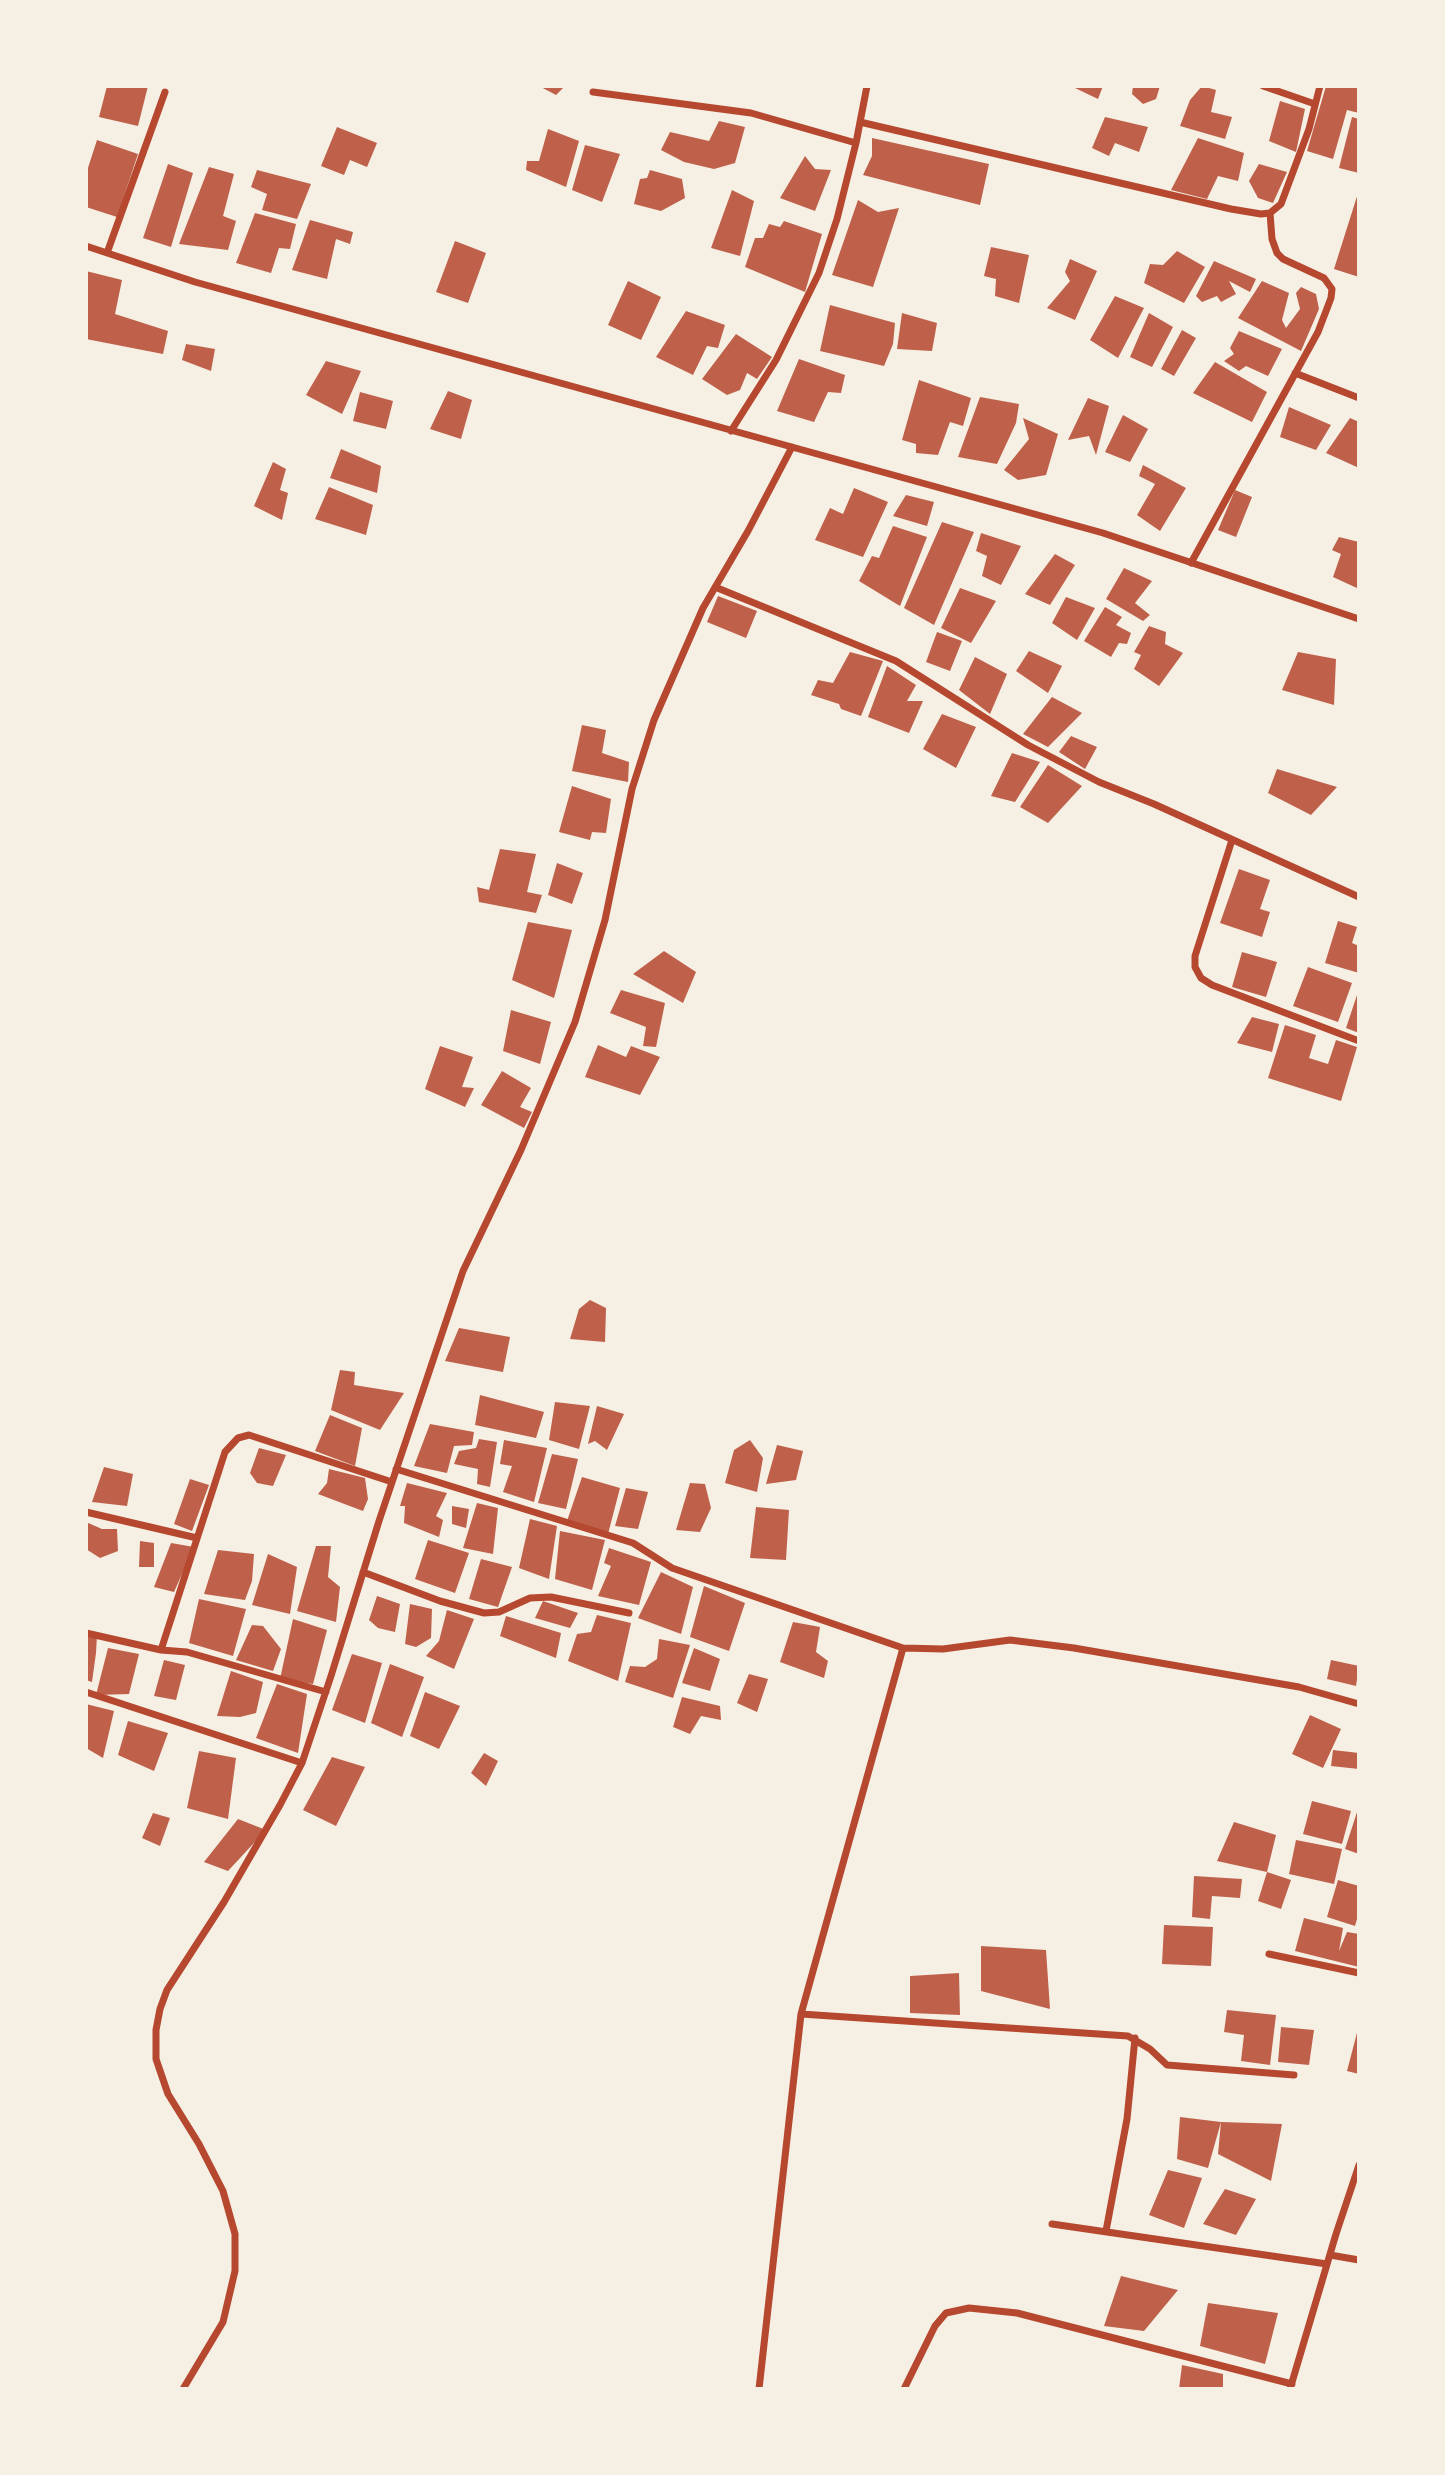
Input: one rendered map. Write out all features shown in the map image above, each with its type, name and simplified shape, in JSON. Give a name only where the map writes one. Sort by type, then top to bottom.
[{"type":"street","points":[[731,431],[776,360],[819,274],[837,219],[867,86]]},
{"type":"street","points":[[1263,86],[1315,104]]},
{"type":"street","points":[[860,122],[1261,214],[1270,213],[1281,204],[1309,130],[1320,86]]},
{"type":"street","points":[[107,253],[165,92]]},
{"type":"street","points":[[593,92],[751,113],[856,143]]},
{"type":"street","points":[[1191,563],[1318,332],[1331,298],[1332,289],[1324,278],[1276,253],[1270,213]]},
{"type":"street","points":[[86,246],[209,285],[1103,533],[1359,620]]},
{"type":"street","points":[[1295,373],[1359,398]]},
{"type":"street","points":[[183,2389],[223,2322],[235,2271],[235,2234],[223,2191],[199,2144],[168,2094],[156,2059],[156,2031],[160,2009],[167,1990],[224,1902],[302,1763],[463,1271],[516,1161],[575,1022],[605,920],[632,789],[654,720],[703,608],[792,447]]},
{"type":"street","points":[[715,587],[896,661],[1028,745],[1100,782],[1359,897]]},
{"type":"street","points":[[1232,840],[1195,956],[1195,967],[1201,978],[1212,985],[1359,1041]]},
{"type":"street","points":[[161,1650],[225,1452],[237,1438],[249,1435],[392,1482]]},
{"type":"street","points":[[396,1469],[633,1543],[672,1568],[903,1648],[943,1649],[1010,1640],[1100,1652],[1286,1685],[1359,1704]]},
{"type":"street","points":[[86,1512],[197,1538]]},
{"type":"street","points":[[363,1572],[440,1601],[484,1614],[499,1612],[530,1598],[551,1597],[629,1614]]},
{"type":"street","points":[[86,1633],[161,1650],[187,1652],[326,1692]]},
{"type":"street","points":[[759,2389],[801,2014],[903,1648]]},
{"type":"street","points":[[86,1692],[302,1763]]},
{"type":"street","points":[[1269,1954],[1359,1973]]},
{"type":"street","points":[[801,2014],[1114,2035],[1135,2038],[1167,2065],[1294,2075]]},
{"type":"street","points":[[1106,2231],[1127,2119],[1135,2038]]},
{"type":"street","points":[[904,2389],[935,2326],[946,2314],[969,2308],[1017,2313],[1291,2387],[1359,2165]]},
{"type":"street","points":[[1052,2224],[1327,2264]]},
{"type":"street","points":[[1330,2255],[1359,2260]]},
{"type":"building","points":[[107,86],[148,86],[138,126],[99,117]]},
{"type":"building","points":[[539,86],[565,86],[556,95]]},
{"type":"building","points":[[1103,86],[1098,99],[1075,88]]},
{"type":"building","points":[[1133,86],[1160,86],[1156,99],[1143,104],[1132,94]]},
{"type":"building","points":[[1202,86],[1216,90],[1211,112],[1232,117],[1225,139],[1180,126],[1190,100]]},
{"type":"building","points":[[1326,86],[1359,86],[1359,113],[1347,110],[1333,159],[1307,151]]},
{"type":"building","points":[[1280,101],[1305,109],[1296,152],[1269,141]]},
{"type":"building","points":[[1105,117],[1148,127],[1139,152],[1115,143],[1109,156],[1092,148]]},
{"type":"building","points":[[1352,117],[1359,119],[1359,173],[1339,168]]},
{"type":"building","points":[[719,121],[745,127],[735,163],[714,169],[684,162],[661,150],[670,132],[709,141]]},
{"type":"building","points":[[337,127],[377,143],[367,167],[350,160],[344,175],[321,166]]},
{"type":"building","points":[[548,129],[579,141],[566,187],[526,170],[527,161],[539,161]]},
{"type":"building","points":[[872,138],[989,164],[980,205],[863,175],[872,156]]},
{"type":"building","points":[[1198,138],[1244,153],[1238,181],[1218,176],[1207,199],[1171,190]]},
{"type":"building","points":[[97,140],[138,154],[117,217],[86,207],[86,174]]},
{"type":"building","points":[[585,145],[620,154],[602,202],[572,190]]},
{"type":"building","points":[[805,156],[815,169],[831,170],[815,211],[780,198]]},
{"type":"building","points":[[168,164],[193,173],[171,247],[143,238]]},
{"type":"building","points":[[1259,164],[1287,172],[1273,203],[1258,198],[1249,181]]},
{"type":"building","points":[[209,167],[234,174],[223,216],[236,221],[228,250],[179,244]]},
{"type":"building","points":[[257,170],[311,184],[297,219],[262,210],[267,194],[251,187]]},
{"type":"building","points":[[650,170],[682,179],[685,198],[661,211],[634,204],[640,179],[647,178]]},
{"type":"building","points":[[732,190],[754,201],[740,256],[711,248]]},
{"type":"building","points":[[1359,190],[1359,277],[1334,269]]},
{"type":"building","points":[[858,200],[878,212],[899,208],[873,287],[832,275]]},
{"type":"building","points":[[255,213],[296,224],[290,249],[279,248],[271,273],[236,263]]},
{"type":"building","points":[[310,220],[353,232],[350,244],[336,239],[327,279],[292,270]]},
{"type":"building","points":[[784,221],[822,234],[805,292],[745,267],[755,238],[763,238],[769,224],[780,227]]},
{"type":"building","points":[[455,241],[486,253],[468,303],[436,292]]},
{"type":"building","points":[[991,247],[1029,255],[1019,303],[995,296],[996,279],[984,276]]},
{"type":"building","points":[[1177,251],[1205,267],[1184,303],[1144,283],[1150,264],[1163,265]]},
{"type":"building","points":[[1070,259],[1097,271],[1075,320],[1047,308],[1070,281],[1065,272]]},
{"type":"building","points":[[1214,261],[1256,279],[1250,292],[1229,281],[1236,294],[1221,302],[1217,296],[1202,302],[1196,296]]},
{"type":"building","points":[[86,271],[122,280],[115,314],[168,331],[163,354],[86,339]]},
{"type":"building","points":[[628,281],[661,297],[641,340],[608,325]]},
{"type":"building","points":[[1262,281],[1289,293],[1282,320],[1286,328],[1300,309],[1296,293],[1301,287],[1316,294],[1319,309],[1301,351],[1238,318]]},
{"type":"building","points":[[1115,296],[1144,308],[1118,358],[1090,340]]},
{"type":"building","points":[[830,305],[895,323],[893,344],[884,366],[820,351]]},
{"type":"building","points":[[686,311],[725,325],[718,348],[707,346],[693,375],[656,357]]},
{"type":"building","points":[[902,313],[937,323],[932,351],[897,349]]},
{"type":"building","points":[[1149,313],[1173,327],[1152,367],[1130,357]]},
{"type":"building","points":[[1182,330],[1196,338],[1174,376],[1161,369]]},
{"type":"building","points":[[1239,331],[1282,349],[1268,376],[1246,366],[1239,371],[1224,361],[1234,354],[1230,348]]},
{"type":"building","points":[[736,334],[772,357],[757,379],[747,373],[740,390],[727,395],[702,379]]},
{"type":"building","points":[[186,344],[215,349],[211,371],[182,360]]},
{"type":"building","points":[[799,359],[845,375],[841,393],[828,392],[814,422],[777,411]]},
{"type":"building","points":[[326,361],[361,371],[342,414],[306,395]]},
{"type":"building","points":[[1215,362],[1267,392],[1252,422],[1193,393]]},
{"type":"building","points":[[919,380],[971,398],[963,426],[950,422],[938,455],[916,453],[916,444],[902,440]]},
{"type":"building","points":[[448,391],[472,400],[461,439],[430,429]]},
{"type":"building","points":[[360,392],[393,401],[386,429],[353,421]]},
{"type":"building","points":[[980,397],[1019,404],[1016,423],[997,464],[958,457]]},
{"type":"building","points":[[1088,398],[1109,406],[1096,455],[1089,436],[1068,440]]},
{"type":"building","points":[[1289,407],[1331,425],[1316,450],[1280,437]]},
{"type":"building","points":[[1123,415],[1148,429],[1130,462],[1105,452]]},
{"type":"building","points":[[1023,418],[1058,434],[1046,475],[1018,480],[1004,470],[1029,439]]},
{"type":"building","points":[[1350,418],[1359,422],[1359,468],[1326,453]]},
{"type":"building","points":[[341,449],[381,466],[377,493],[330,478]]},
{"type":"building","points":[[273,462],[286,469],[280,490],[288,493],[282,520],[254,506]]},
{"type":"building","points":[[1143,465],[1186,488],[1160,531],[1137,515],[1155,484],[1139,476]]},
{"type":"building","points":[[329,487],[373,505],[366,535],[315,519]]},
{"type":"building","points":[[854,488],[888,502],[863,557],[815,540],[830,508],[843,514]]},
{"type":"building","points":[[1235,490],[1252,497],[1236,537],[1218,530]]},
{"type":"building","points":[[906,495],[934,502],[927,526],[893,516]]},
{"type":"building","points":[[942,522],[974,532],[934,625],[904,608]]},
{"type":"building","points":[[893,526],[927,537],[900,606],[859,581],[872,556],[879,558]]},
{"type":"building","points":[[981,533],[1021,546],[1001,585],[982,576],[987,556],[976,551]]},
{"type":"building","points":[[1339,537],[1359,542],[1359,589],[1333,577],[1341,554],[1332,550]]},
{"type":"building","points":[[1055,554],[1075,565],[1050,605],[1025,594]]},
{"type":"building","points":[[1124,568],[1152,581],[1135,603],[1150,615],[1143,621],[1106,599]]},
{"type":"building","points":[[960,588],[996,601],[971,643],[941,628]]},
{"type":"building","points":[[718,596],[757,611],[746,638],[707,622]]},
{"type":"building","points":[[1066,597],[1095,608],[1077,640],[1052,623]]},
{"type":"building","points":[[1105,607],[1122,617],[1116,625],[1131,633],[1127,644],[1119,643],[1111,657],[1084,641]]},
{"type":"building","points":[[1149,626],[1166,632],[1165,644],[1183,653],[1159,686],[1134,669],[1141,655],[1134,652]]},
{"type":"building","points":[[937,632],[962,641],[950,671],[926,662]]},
{"type":"building","points":[[1029,651],[1062,666],[1048,693],[1016,671]]},
{"type":"building","points":[[850,652],[883,661],[861,716],[841,709],[839,704],[811,695],[818,680],[833,683]]},
{"type":"building","points":[[1298,652],[1336,659],[1334,705],[1282,690]]},
{"type":"building","points":[[975,657],[1007,674],[990,714],[959,690]]},
{"type":"building","points":[[887,666],[916,685],[907,701],[923,701],[909,733],[868,717]]},
{"type":"building","points":[[1052,697],[1082,713],[1048,747],[1023,734]]},
{"type":"building","points":[[942,714],[976,727],[956,768],[923,749]]},
{"type":"building","points":[[582,725],[606,730],[602,753],[629,762],[628,782],[572,771]]},
{"type":"building","points":[[1071,736],[1097,747],[1085,769],[1059,752]]},
{"type":"building","points":[[1012,753],[1040,762],[1015,802],[991,796]]},
{"type":"building","points":[[1048,765],[1082,786],[1048,823],[1020,807]]},
{"type":"building","points":[[1277,769],[1337,787],[1311,815],[1268,793]]},
{"type":"building","points":[[572,786],[611,799],[606,833],[592,832],[590,840],[559,832]]},
{"type":"building","points":[[500,849],[536,854],[527,892],[542,895],[536,913],[479,902],[477,887],[489,890]]},
{"type":"building","points":[[557,863],[583,873],[572,904],[548,895]]},
{"type":"building","points":[[1239,869],[1270,880],[1260,909],[1270,912],[1262,937],[1220,923]]},
{"type":"building","points":[[1338,921],[1357,927],[1352,943],[1359,946],[1359,973],[1325,963]]},
{"type":"building","points":[[528,922],[572,930],[554,998],[512,980]]},
{"type":"building","points":[[664,951],[696,972],[683,1003],[633,974]]},
{"type":"building","points":[[1242,952],[1277,962],[1266,997],[1232,987]]},
{"type":"building","points":[[1308,967],[1352,983],[1338,1022],[1293,1006]]},
{"type":"building","points":[[1359,989],[1359,1033],[1346,1028]]},
{"type":"building","points":[[621,990],[665,1003],[656,1047],[643,1046],[646,1027],[610,1013]]},
{"type":"building","points":[[511,1010],[551,1022],[540,1064],[503,1051]]},
{"type":"building","points":[[1252,1017],[1279,1024],[1272,1052],[1237,1043]]},
{"type":"building","points":[[1285,1025],[1316,1035],[1309,1058],[1328,1064],[1336,1040],[1357,1047],[1341,1101],[1268,1078]]},
{"type":"building","points":[[598,1045],[626,1057],[631,1046],[660,1057],[640,1095],[585,1077]]},
{"type":"building","points":[[440,1046],[473,1057],[462,1087],[474,1088],[465,1107],[425,1089]]},
{"type":"building","points":[[502,1071],[531,1088],[520,1107],[532,1112],[524,1128],[481,1105]]},
{"type":"building","points":[[590,1300],[606,1308],[605,1342],[570,1339],[579,1309]]},
{"type":"building","points":[[459,1328],[510,1337],[503,1372],[445,1361]]},
{"type":"building","points":[[340,1370],[355,1372],[354,1385],[404,1393],[380,1430],[331,1410]]},
{"type":"building","points":[[480,1395],[544,1412],[536,1438],[475,1425]]},
{"type":"building","points":[[555,1402],[590,1406],[579,1449],[549,1440]]},
{"type":"building","points":[[597,1406],[624,1414],[607,1450],[595,1441],[588,1444]]},
{"type":"building","points":[[330,1415],[362,1428],[355,1466],[315,1451]]},
{"type":"building","points":[[430,1424],[474,1432],[472,1445],[454,1446],[447,1473],[414,1466]]},
{"type":"building","points":[[479,1439],[497,1442],[490,1487],[477,1484],[478,1469],[454,1464],[459,1451],[476,1448]]},
{"type":"building","points":[[504,1440],[547,1448],[534,1502],[503,1492],[512,1466],[500,1464]]},
{"type":"building","points":[[750,1440],[763,1458],[757,1492],[725,1483],[734,1450]]},
{"type":"building","points":[[777,1445],[803,1451],[796,1480],[766,1484]]},
{"type":"building","points":[[259,1448],[286,1455],[273,1486],[257,1483],[250,1473]]},
{"type":"building","points":[[552,1454],[578,1459],[566,1509],[538,1503]]},
{"type":"building","points":[[104,1467],[133,1474],[127,1506],[92,1502]]},
{"type":"building","points":[[329,1469],[365,1478],[368,1499],[363,1511],[318,1494],[327,1483]]},
{"type":"building","points":[[582,1477],[620,1488],[608,1534],[567,1521]]},
{"type":"building","points":[[190,1479],[209,1485],[192,1531],[174,1524]]},
{"type":"building","points":[[407,1483],[447,1493],[436,1516],[443,1520],[439,1537],[404,1523],[405,1506],[400,1506]]},
{"type":"building","points":[[690,1483],[705,1484],[711,1508],[700,1532],[676,1530]]},
{"type":"building","points":[[626,1488],[648,1492],[638,1529],[615,1526]]},
{"type":"building","points":[[477,1503],[498,1508],[493,1554],[463,1548]]},
{"type":"building","points":[[452,1506],[469,1509],[466,1528],[452,1524]]},
{"type":"building","points":[[756,1507],[789,1510],[786,1560],[750,1558]]},
{"type":"building","points":[[530,1519],[557,1526],[549,1579],[519,1568]]},
{"type":"building","points":[[86,1522],[102,1529],[117,1529],[118,1551],[100,1558],[86,1549]]},
{"type":"building","points":[[560,1531],[605,1540],[592,1590],[555,1579]]},
{"type":"building","points":[[428,1540],[469,1553],[455,1593],[415,1579]]},
{"type":"building","points":[[140,1541],[154,1543],[154,1567],[139,1567]]},
{"type":"building","points":[[171,1543],[194,1547],[174,1592],[154,1587]]},
{"type":"building","points":[[316,1546],[331,1546],[328,1577],[340,1587],[336,1622],[297,1611]]},
{"type":"building","points":[[609,1548],[651,1562],[639,1605],[598,1596],[611,1566],[604,1563]]},
{"type":"building","points":[[218,1550],[254,1554],[252,1581],[245,1600],[204,1594]]},
{"type":"building","points":[[268,1554],[297,1567],[290,1614],[252,1605]]},
{"type":"building","points":[[481,1559],[512,1567],[498,1607],[469,1599]]},
{"type":"building","points":[[661,1572],[693,1587],[681,1634],[638,1618]]},
{"type":"building","points":[[704,1586],[745,1603],[729,1651],[690,1637]]},
{"type":"building","points":[[377,1596],[400,1604],[395,1632],[378,1628],[369,1620]]},
{"type":"building","points":[[199,1599],[246,1609],[233,1656],[189,1643]]},
{"type":"building","points":[[543,1601],[578,1613],[570,1628],[535,1618]]},
{"type":"building","points":[[410,1604],[432,1609],[431,1638],[416,1647],[405,1644]]},
{"type":"building","points":[[447,1610],[474,1619],[454,1669],[426,1656],[439,1641]]},
{"type":"building","points":[[597,1615],[631,1623],[618,1681],[568,1661],[577,1634],[591,1632]]},
{"type":"building","points":[[506,1616],[561,1633],[556,1658],[500,1636]]},
{"type":"building","points":[[293,1619],[327,1630],[313,1684],[280,1679]]},
{"type":"building","points":[[793,1622],[820,1627],[816,1652],[828,1661],[824,1678],[780,1662]]},
{"type":"building","points":[[252,1625],[263,1626],[281,1649],[273,1671],[236,1660]]},
{"type":"building","points":[[97,1635],[92,1682],[86,1680],[86,1637]]},
{"type":"building","points":[[659,1639],[690,1645],[673,1698],[625,1682],[630,1666],[645,1667],[657,1659]]},
{"type":"building","points":[[108,1648],[139,1654],[129,1694],[96,1695]]},
{"type":"building","points":[[694,1648],[720,1659],[710,1691],[682,1683]]},
{"type":"building","points":[[352,1654],[382,1663],[365,1723],[332,1710]]},
{"type":"building","points":[[164,1660],[185,1665],[176,1700],[154,1696]]},
{"type":"building","points":[[1331,1660],[1359,1666],[1356,1686],[1327,1679]]},
{"type":"building","points":[[390,1664],[424,1677],[402,1737],[371,1723]]},
{"type":"building","points":[[231,1671],[263,1682],[256,1713],[240,1717],[217,1716]]},
{"type":"building","points":[[749,1674],[768,1679],[757,1712],[737,1703]]},
{"type":"building","points":[[277,1684],[307,1694],[298,1753],[256,1738]]},
{"type":"building","points":[[425,1692],[460,1706],[439,1749],[410,1736]]},
{"type":"building","points":[[682,1697],[720,1706],[721,1720],[701,1716],[690,1734],[673,1727]]},
{"type":"building","points":[[86,1704],[114,1711],[103,1758],[86,1748]]},
{"type":"building","points":[[1310,1715],[1341,1729],[1323,1768],[1292,1754]]},
{"type":"building","points":[[128,1721],[168,1733],[154,1771],[118,1755]]},
{"type":"building","points":[[1333,1750],[1359,1753],[1359,1769],[1331,1766]]},
{"type":"building","points":[[199,1751],[236,1758],[228,1819],[187,1808]]},
{"type":"building","points":[[484,1753],[498,1761],[486,1786],[471,1773]]},
{"type":"building","points":[[332,1757],[365,1767],[336,1826],[303,1810]]},
{"type":"building","points":[[1312,1801],[1351,1811],[1342,1844],[1303,1834]]},
{"type":"building","points":[[1359,1806],[1359,1854],[1345,1849]]},
{"type":"building","points":[[153,1813],[170,1818],[160,1846],[142,1838]]},
{"type":"building","points":[[238,1819],[266,1830],[228,1871],[204,1862]]},
{"type":"building","points":[[1234,1822],[1276,1835],[1267,1872],[1217,1861]]},
{"type":"building","points":[[1296,1840],[1342,1849],[1334,1884],[1289,1874]]},
{"type":"building","points":[[1267,1872],[1291,1880],[1281,1909],[1258,1901]]},
{"type":"building","points":[[1194,1876],[1242,1879],[1240,1898],[1212,1896],[1210,1919],[1192,1917]]},
{"type":"building","points":[[1338,1880],[1359,1886],[1359,1912],[1355,1926],[1327,1917]]},
{"type":"building","points":[[1304,1918],[1343,1928],[1339,1951],[1347,1932],[1359,1934],[1359,1967],[1295,1951]]},
{"type":"building","points":[[1164,1925],[1213,1927],[1211,1966],[1162,1964]]},
{"type":"building","points":[[981,1946],[1046,1950],[1050,2009],[981,1991]]},
{"type":"building","points":[[959,1973],[960,2015],[910,2013],[910,1976]]},
{"type":"building","points":[[1227,2010],[1276,2015],[1270,2065],[1241,2061],[1244,2035],[1224,2032]]},
{"type":"building","points":[[1281,2027],[1314,2030],[1309,2065],[1278,2062]]},
{"type":"building","points":[[1359,2029],[1359,2074],[1347,2071]]},
{"type":"building","points":[[1180,2117],[1221,2122],[1208,2168],[1177,2159]]},
{"type":"building","points":[[1221,2122],[1282,2124],[1271,2181],[1218,2154]]},
{"type":"building","points":[[1168,2170],[1202,2178],[1184,2228],[1149,2215]]},
{"type":"building","points":[[1225,2189],[1256,2199],[1236,2235],[1203,2224]]},
{"type":"building","points":[[1121,2276],[1178,2290],[1144,2331],[1104,2326]]},
{"type":"building","points":[[1208,2303],[1278,2313],[1265,2364],[1200,2346]]},
{"type":"building","points":[[1182,2365],[1223,2374],[1223,2389],[1179,2389]]}]
